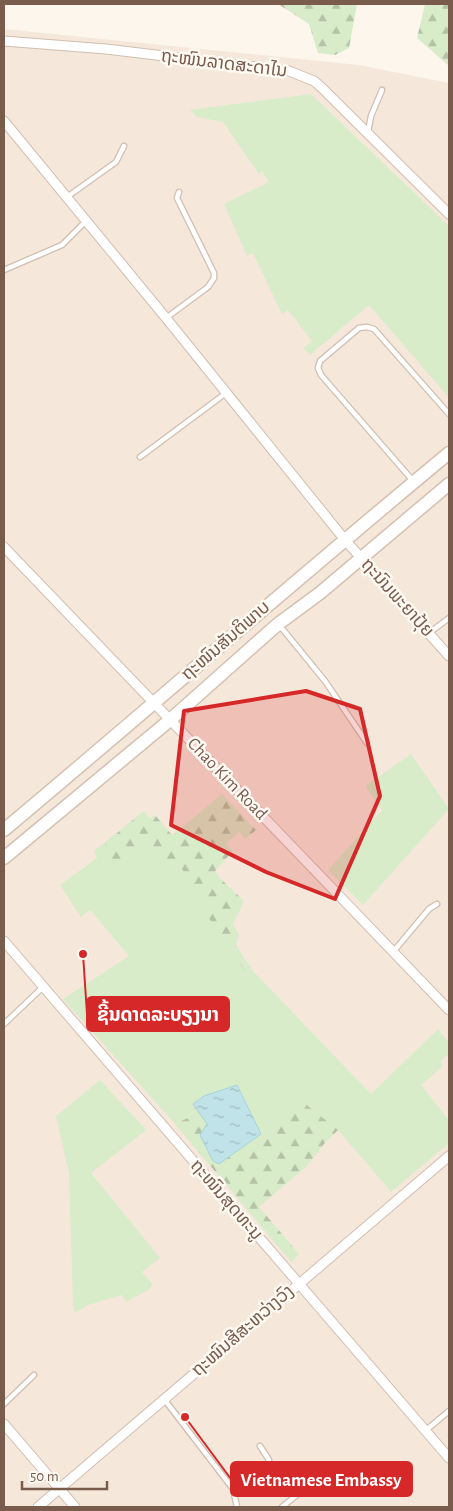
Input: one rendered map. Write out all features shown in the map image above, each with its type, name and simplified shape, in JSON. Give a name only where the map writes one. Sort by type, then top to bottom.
[{"type":"street","name":"ຖະໜົນລາດສະດາໄນ","points":[[4,41],[106,50],[289,71],[314,81],[320,86],[449,214]]},
{"type":"street","name":"ຖະນົນພະຍາປຸ້ຍ","points":[[4,121],[166,318],[344,540],[449,656]]},
{"type":"street","name":"ຖະໜົນສັນຕິພາບ","points":[[4,830],[449,453]]},
{"type":"street","name":"ຖະໜົນສັນຕິພາບ","points":[[4,858],[170,720],[278,624],[320,593],[449,484]]},
{"type":"street","name":"Chao Kim Road","points":[[4,547],[449,1010]]},
{"type":"street","name":"ຖະໜົນສຸດທະນູ","points":[[4,941],[449,1458]]},
{"type":"street","name":"ຖະໜົນສີສະຫວ່າງວົງ","points":[[38,1507],[449,1156]]},
{"type":"street","points":[[4,1425],[75,1507]]},
{"type":"lane","points":[[368,134],[371,116],[382,90]]},
{"type":"lane","points":[[66,197],[116,162],[124,146]]},
{"type":"lane","points":[[166,318],[211,284],[214,278],[214,273],[177,198],[179,192]]},
{"type":"lane","points":[[4,270],[62,245],[86,221]]},
{"type":"lane","points":[[414,482],[321,375],[318,368],[320,361],[359,328],[374,329],[449,414]]},
{"type":"lane","points":[[140,457],[226,393]]},
{"type":"lane","points":[[428,633],[449,618]]},
{"type":"lane","points":[[278,624],[326,681],[367,743]]},
{"type":"lane","points":[[393,952],[429,909],[437,904]]},
{"type":"lane","points":[[4,1024],[43,986]]},
{"type":"lane","points":[[4,1404],[34,1375]]},
{"type":"lane","points":[[164,1399],[234,1492],[237,1507]]},
{"type":"lane","points":[[425,1431],[449,1411]]},
{"type":"lane","points":[[234,1492],[265,1470],[269,1460],[260,1446]]},
{"type":"lane","points":[[282,1507],[303,1490],[309,1475]]},
{"type":"highlighted area","points":[[306,691],[360,709],[380,796],[335,899],[266,872],[171,825],[184,711]]},
{"type":"shaded area","points":[[4,29],[359,65],[449,83],[449,1507],[4,1507]]},
{"type":"green space","points":[[278,4],[357,4],[349,48],[335,55],[318,53],[309,24]]},
{"type":"green space","points":[[425,4],[449,4],[449,66],[417,38]]},
{"type":"green space","points":[[311,94],[449,226],[449,398],[369,305],[310,355],[303,348],[312,341],[288,310],[282,314],[253,253],[247,256],[224,204],[269,182],[262,171],[259,174],[223,122],[197,117],[190,110]]},
{"type":"green space","points":[[411,754],[449,809],[363,905],[328,870],[382,810],[365,786]]},
{"type":"green space","points":[[222,794],[256,830],[245,839],[239,832],[226,844],[233,851],[215,871],[244,901],[233,925],[239,934],[236,945],[253,971],[248,976],[206,914],[209,911],[177,861],[156,857],[146,846],[133,850],[128,862],[115,869],[105,843],[144,811],[150,819],[155,815],[171,834],[174,834]]},
{"type":"green space","points":[[144,811],[150,819],[155,815],[172,835],[248,976],[253,971],[371,1094],[438,1029],[449,1043],[449,1054],[441,1061],[442,1067],[421,1085],[449,1120],[449,1143],[391,1192],[338,1130],[303,1102],[261,1134],[237,1085],[194,1115],[175,1124],[63,999],[129,956],[90,910],[81,917],[60,885],[97,858],[94,851]]},
{"type":"green space","points":[[100,1080],[146,1130],[91,1173],[160,1258],[142,1272],[153,1285],[150,1289],[126,1302],[122,1295],[88,1305],[75,1313],[73,1306],[69,1173],[56,1116]]},
{"type":"green space","points":[[303,1102],[338,1130],[307,1166],[259,1207],[299,1254],[291,1262],[175,1124],[194,1115],[193,1104],[207,1124],[219,1164]]},
{"type":"water","points":[[237,1085],[261,1134],[219,1164],[213,1161],[200,1135],[207,1124],[193,1104],[204,1096]]},
{"type":"place","name":"ຊີ້ນດາດລະບຽງນາ","points":[[83,954]]},
{"type":"place","name":"Vietnamese Embassy","points":[[185,1417]]}]
